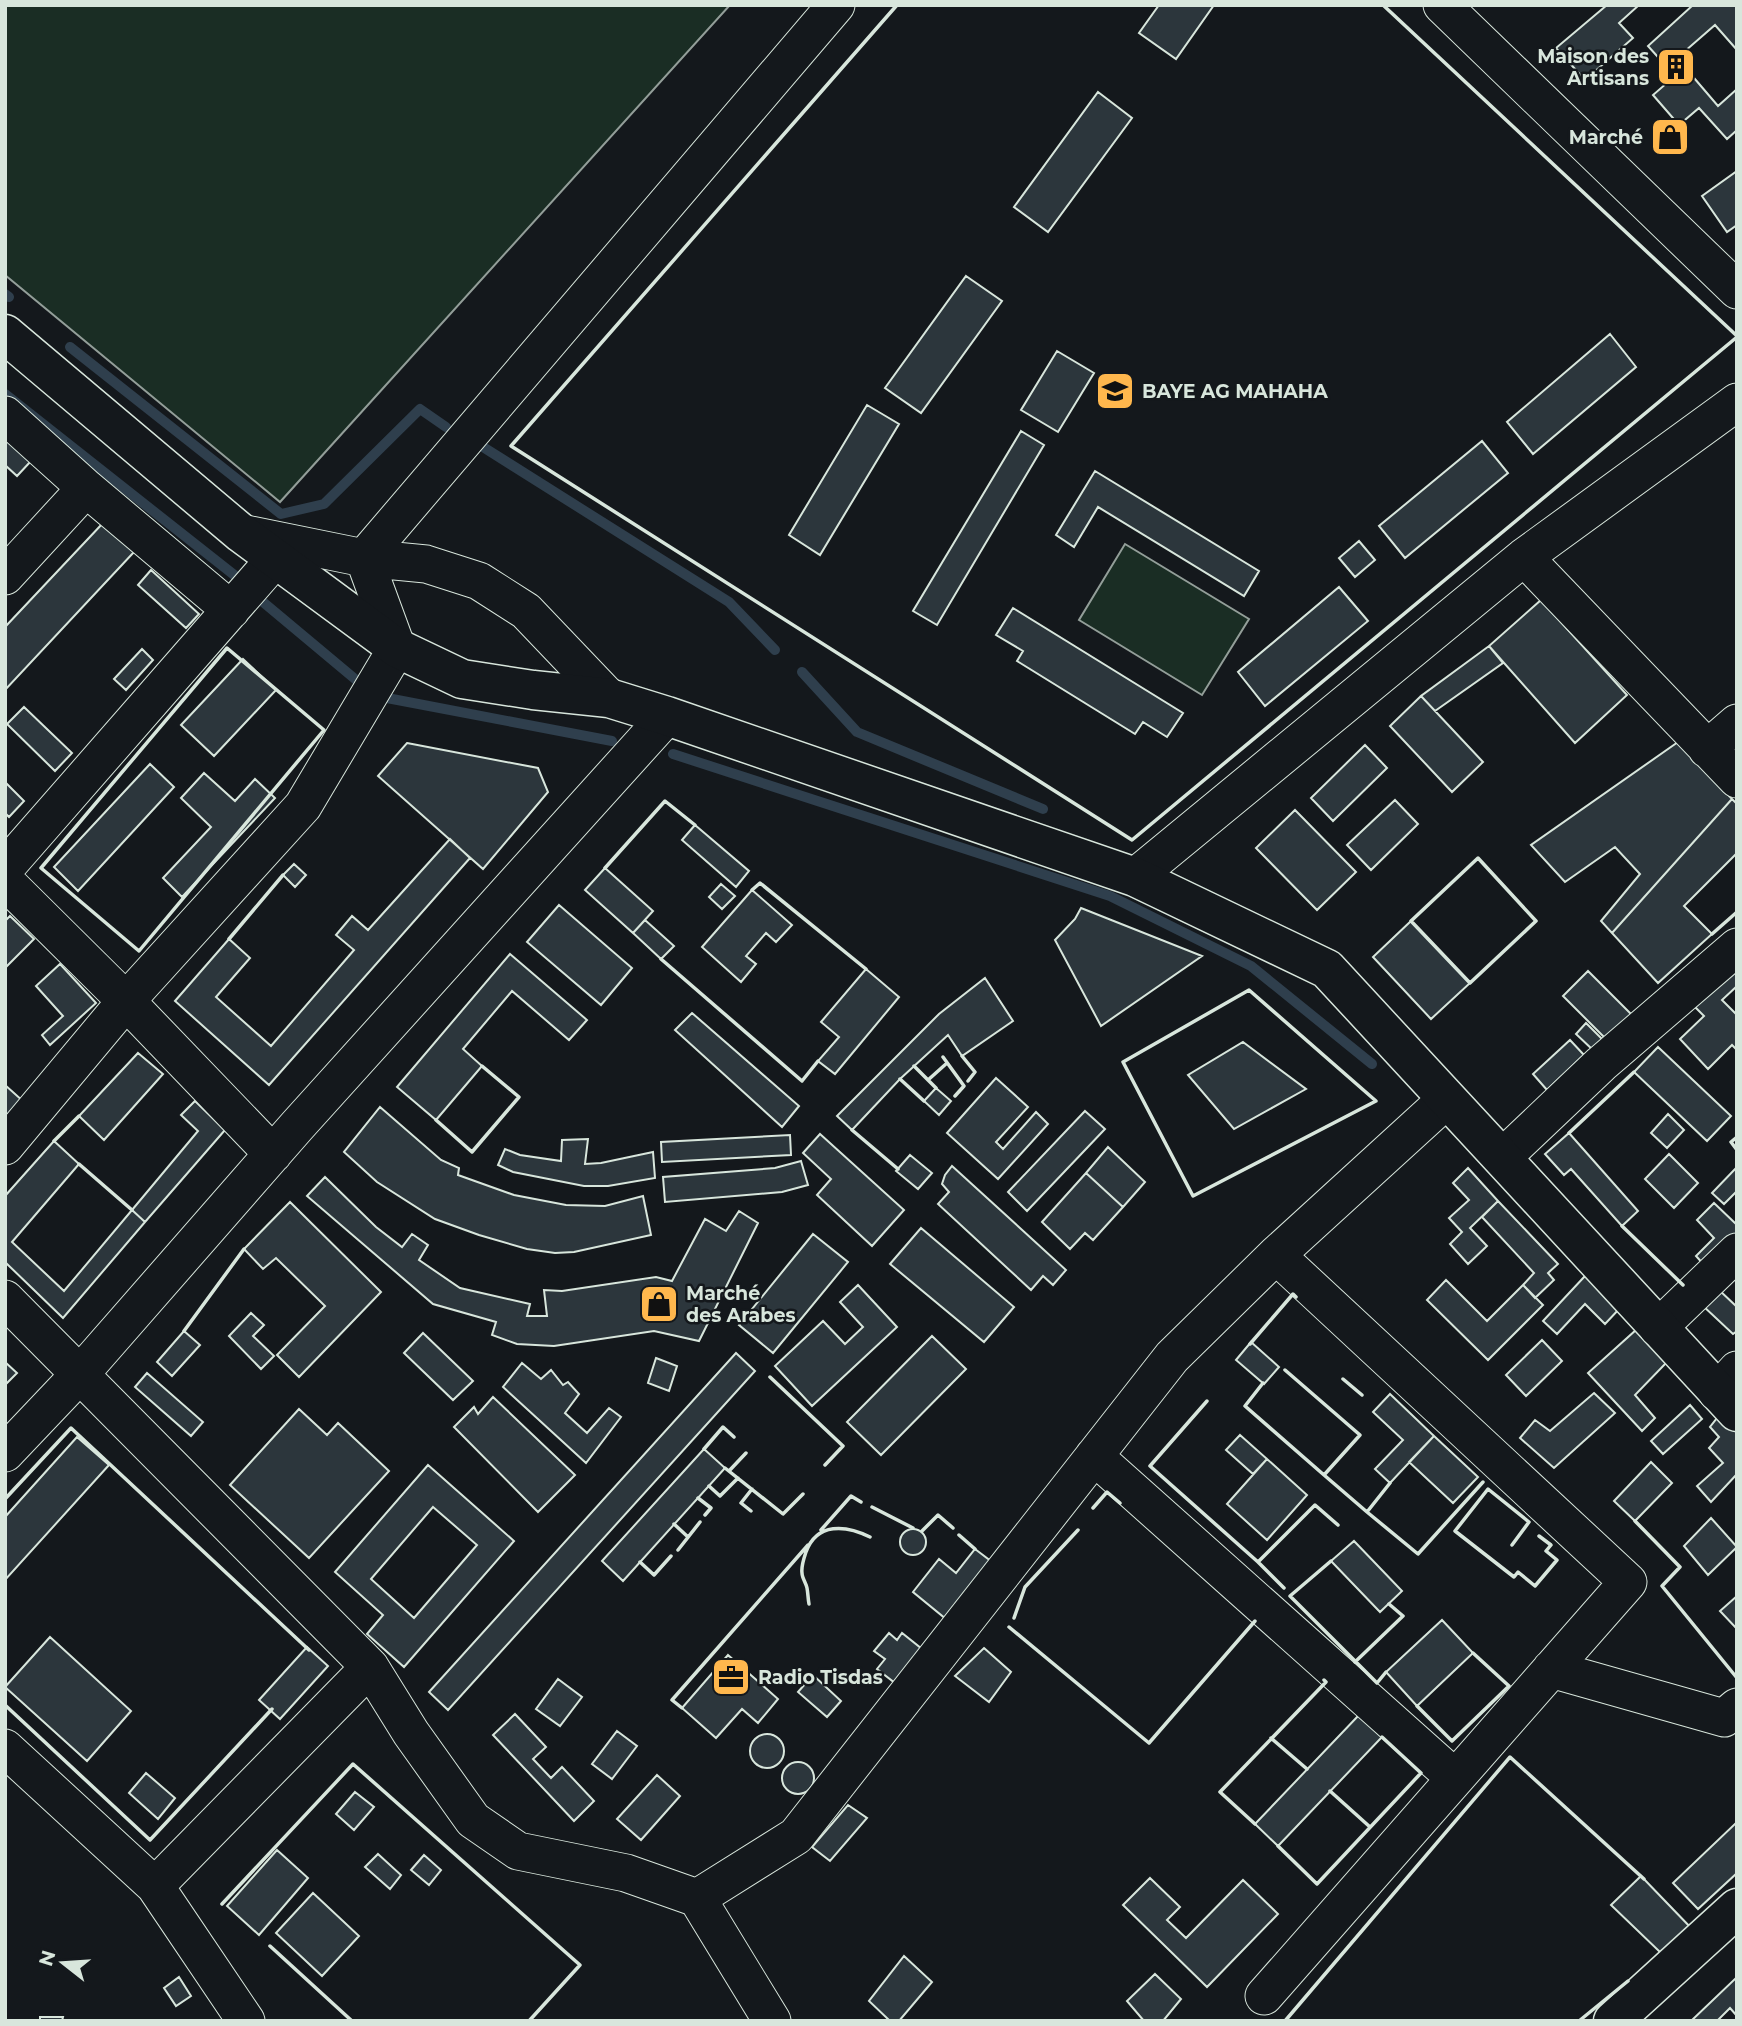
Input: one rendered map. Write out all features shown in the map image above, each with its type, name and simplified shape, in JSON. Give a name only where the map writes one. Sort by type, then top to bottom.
[{"type":"main road","points":[[11,349],[240,533],[397,648],[462,678],[533,690],[609,698],[1135,877],[1327,969],[1658,1328],[1730,1391]]},
{"type":"main road","points":[[1613,2021],[1737,1908]]},
{"type":"street","points":[[364,558],[836,5]]},
{"type":"street","points":[[1442,5],[1737,290]]},
{"type":"street","points":[[1135,877],[1524,557],[1737,402]]},
{"type":"street","points":[[5,415],[86,488],[231,610]]},
{"type":"street","points":[[5,576],[86,488]]},
{"type":"street","points":[[240,533],[364,558],[426,565],[479,581],[526,611],[609,698]]},
{"type":"street","points":[[1524,557],[1737,779]]},
{"type":"street","points":[[5,1146],[126,1001],[303,806],[397,648],[364,558]]},
{"type":"street","points":[[5,868],[275,559]]},
{"type":"street","points":[[5,1453],[81,1373],[273,1154],[667,716]]},
{"type":"street","points":[[1707,748],[1737,723]]},
{"type":"street","points":[[5,881],[126,1001],[273,1154]]},
{"type":"street","points":[[1502,1158],[1601,1064],[1737,947]]},
{"type":"street","points":[[697,1898],[796,1836],[1172,1357],[1276,1255],[1447,1099]]},
{"type":"street","points":[[1658,1328],[1737,1252]]},
{"type":"street","points":[[1265,1996],[1628,1582],[1276,1255]]},
{"type":"street","points":[[5,1299],[370,1667],[411,1733],[473,1820],[518,1851],[626,1873],[697,1898],[772,2021]]},
{"type":"street","points":[[1094,1456],[1455,1778]]},
{"type":"street","points":[[155,1886],[370,1667]]},
{"type":"street","points":[[1551,1669],[1724,1718],[1737,1707]]},
{"type":"street","points":[[5,1748],[155,1886],[246,2021]]},
{"type":"green space","points":[[5,5],[730,5],[280,502],[5,275]]},
{"type":"green space","points":[[1125,544],[1249,619],[1202,695],[1079,620]]},
{"type":"building","points":[[1159,5],[1214,5],[1176,59],[1139,33]]},
{"type":"building","points":[[1607,5],[1639,5],[1619,23],[1633,38],[1585,80],[1556,48]]},
{"type":"building","name":"Maison des Artisans","points":[[1693,5],[1737,5],[1737,50],[1715,25],[1677,58],[1718,106],[1737,89],[1737,130],[1727,139],[1699,108],[1679,125],[1653,95],[1675,76],[1648,46]]},
{"type":"building","points":[[1098,92],[1132,118],[1048,232],[1014,207]]},
{"type":"building","points":[[1737,171],[1737,225],[1727,232],[1702,196]]},
{"type":"building","points":[[966,276],[1002,301],[921,413],[885,388]]},
{"type":"building","points":[[1610,334],[1636,367],[1533,454],[1507,422]]},
{"type":"building","points":[[1057,351],[1094,373],[1058,432],[1021,410]]},
{"type":"building","points":[[867,405],[899,424],[820,555],[789,535]]},
{"type":"building","points":[[1021,431],[1044,445],[937,625],[913,611]]},
{"type":"building","points":[[5,438],[31,461],[17,476],[5,465]]},
{"type":"building","points":[[1482,441],[1508,473],[1405,558],[1379,526]]},
{"type":"building","points":[[1095,471],[1259,571],[1244,596],[1098,507],[1074,547],[1056,535]]},
{"type":"building","points":[[103,523],[134,552],[5,690],[5,627]]},
{"type":"building","points":[[1359,541],[1375,560],[1355,577],[1339,558]]},
{"type":"building","points":[[151,570],[199,614],[186,628],[138,585]]},
{"type":"building","points":[[1339,587],[1368,621],[1265,706],[1238,672]]},
{"type":"building","points":[[1541,600],[1627,695],[1575,743],[1489,646]]},
{"type":"building","points":[[1013,608],[1183,713],[1167,737],[1143,722],[1135,734],[1017,661],[1023,651],[996,635]]},
{"type":"building","points":[[1489,646],[1503,663],[1435,711],[1421,696]]},
{"type":"building","points":[[142,649],[153,660],[126,690],[114,679]]},
{"type":"building","points":[[243,659],[276,690],[214,756],[181,725]]},
{"type":"building","points":[[1421,696],[1483,762],[1452,792],[1390,726]]},
{"type":"building","points":[[24,707],[72,753],[55,771],[7,724]]},
{"type":"building","points":[[1678,742],[1732,799],[1612,933],[1601,921],[1640,874],[1615,847],[1565,882],[1531,845]]},
{"type":"building","points":[[407,743],[538,768],[548,792],[483,869],[378,776]]},
{"type":"building","points":[[1365,745],[1387,768],[1333,821],[1311,798]]},
{"type":"building","points":[[150,764],[174,787],[78,891],[54,867]]},
{"type":"building","points":[[204,773],[235,801],[255,779],[275,798],[182,897],[163,878],[211,827],[181,798]]},
{"type":"building","points":[[5,782],[24,801],[9,817],[5,813]]},
{"type":"building","points":[[1732,799],[1737,804],[1737,853],[1684,906],[1712,934],[1658,983],[1612,933]]},
{"type":"building","points":[[1395,800],[1418,824],[1371,870],[1347,845]]},
{"type":"building","points":[[1295,810],[1356,872],[1317,910],[1256,848]]},
{"type":"building","points":[[695,825],[749,871],[736,887],[682,840]]},
{"type":"building","points":[[450,839],[470,858],[269,1085],[175,1001],[229,939],[250,958],[216,997],[271,1046],[354,950],[336,935],[352,916],[368,930]]},
{"type":"building","points":[[294,864],[306,875],[295,887],[283,875]]},
{"type":"building","points":[[605,868],[653,911],[633,933],[585,890]]},
{"type":"building","points":[[721,884],[735,896],[722,909],[709,897]]},
{"type":"building","points":[[752,890],[792,925],[776,942],[766,933],[746,956],[756,964],[741,982],[702,947]]},
{"type":"building","points":[[559,905],[632,968],[601,1005],[527,942]]},
{"type":"building","points":[[1081,908],[1202,956],[1101,1026],[1055,940],[1075,919]]},
{"type":"building","points":[[10,916],[34,939],[5,968],[5,921]]},
{"type":"building","points":[[645,920],[674,946],[661,959],[633,933]]},
{"type":"building","points":[[1411,921],[1470,983],[1431,1019],[1373,957]]},
{"type":"building","points":[[510,954],[587,1020],[569,1040],[512,991],[463,1049],[482,1066],[436,1120],[397,1087]]},
{"type":"building","points":[[1737,961],[1737,986],[1722,1000],[1737,1015],[1737,1050],[1732,1045],[1708,1069],[1680,1039],[1704,1016],[1692,1004]]},
{"type":"building","points":[[60,964],[96,1003],[50,1045],[42,1035],[63,1016],[36,986]]},
{"type":"building","points":[[866,969],[899,997],[835,1074],[818,1061],[839,1037],[821,1022]]},
{"type":"building","points":[[1588,971],[1633,1016],[1608,1041],[1563,996]]},
{"type":"building","points":[[985,978],[1013,1021],[962,1056],[948,1035],[900,1079],[852,1130],[837,1116],[939,1014]]},
{"type":"building","points":[[692,1013],[799,1106],[782,1127],[675,1030]]},
{"type":"building","points":[[1586,1023],[1603,1040],[1593,1050],[1576,1034]]},
{"type":"building","points":[[1570,1040],[1584,1055],[1547,1090],[1533,1074]]},
{"type":"building","points":[[1243,1042],[1306,1089],[1234,1129],[1188,1075]]},
{"type":"building","points":[[1658,1047],[1731,1116],[1707,1141],[1634,1072]]},
{"type":"building","points":[[138,1053],[163,1074],[104,1140],[79,1116]]},
{"type":"building","points":[[996,1078],[1028,1107],[996,1142],[1003,1149],[1036,1112],[1048,1124],[998,1179],[947,1133]]},
{"type":"building","points":[[5,1085],[24,1102],[5,1122]]},
{"type":"building","points":[[936,1088],[951,1101],[939,1115],[924,1101]]},
{"type":"building","points":[[195,1101],[225,1130],[145,1222],[132,1210],[198,1131],[181,1115]]},
{"type":"building","points":[[380,1107],[441,1160],[459,1168],[458,1175],[514,1195],[566,1205],[605,1206],[643,1196],[651,1235],[574,1252],[555,1253],[527,1249],[435,1219],[377,1182],[344,1152]]},
{"type":"building","points":[[1085,1111],[1105,1129],[1027,1211],[1008,1192]]},
{"type":"building","points":[[1668,1114],[1684,1130],[1667,1148],[1651,1133]]},
{"type":"building","points":[[1569,1133],[1638,1211],[1622,1226],[1571,1169],[1564,1175],[1545,1154]]},
{"type":"building","points":[[820,1134],[904,1210],[872,1246],[817,1195],[831,1179],[803,1153]]},
{"type":"building","points":[[790,1135],[791,1155],[662,1162],[661,1142]]},
{"type":"building","points":[[588,1139],[585,1164],[653,1152],[655,1178],[608,1186],[584,1186],[513,1172],[498,1165],[505,1149],[520,1155],[561,1161],[562,1140]]},
{"type":"building","points":[[54,1141],[79,1164],[12,1242],[64,1291],[132,1210],[145,1222],[63,1318],[5,1262],[5,1196]]},
{"type":"building","points":[[1108,1147],[1145,1182],[1123,1207],[1086,1173]]},
{"type":"building","points":[[1669,1154],[1698,1183],[1674,1208],[1645,1179]]},
{"type":"building","points":[[910,1155],[932,1173],[918,1189],[896,1171]]},
{"type":"building","points":[[801,1161],[808,1185],[782,1192],[665,1202],[663,1177],[775,1168]]},
{"type":"building","points":[[952,1166],[1066,1270],[1053,1285],[1043,1276],[1031,1290],[938,1204],[949,1192],[942,1184]]},
{"type":"building","points":[[1737,1167],[1737,1191],[1724,1204],[1712,1193]]},
{"type":"building","points":[[1468,1168],[1498,1201],[1470,1228],[1487,1246],[1468,1264],[1450,1244],[1462,1232],[1449,1218],[1469,1200],[1453,1183]]},
{"type":"building","points":[[1086,1173],[1123,1207],[1093,1240],[1085,1233],[1070,1249],[1042,1222]]},
{"type":"building","points":[[325,1177],[376,1227],[402,1247],[412,1234],[428,1245],[419,1260],[460,1288],[530,1304],[527,1316],[547,1316],[544,1290],[562,1291],[656,1277],[672,1281],[705,1219],[726,1231],[739,1211],[758,1223],[699,1341],[654,1331],[554,1346],[517,1344],[492,1335],[496,1322],[433,1304],[307,1196]]},
{"type":"building","points":[[1498,1201],[1558,1264],[1548,1273],[1554,1280],[1535,1298],[1523,1285],[1534,1273],[1482,1217]]},
{"type":"building","points":[[290,1202],[381,1292],[299,1377],[277,1355],[325,1306],[276,1258],[263,1269],[244,1249]]},
{"type":"building","points":[[1714,1203],[1737,1225],[1737,1237],[1706,1267],[1696,1256],[1714,1238],[1697,1220]]},
{"type":"building","points":[[921,1228],[1014,1307],[984,1342],[890,1264]]},
{"type":"building","points":[[813,1234],[848,1262],[773,1353],[739,1325]]},
{"type":"building","points":[[1585,1276],[1620,1308],[1605,1324],[1585,1304],[1557,1334],[1543,1321]]},
{"type":"building","points":[[1446,1280],[1487,1321],[1523,1285],[1543,1305],[1488,1360],[1427,1300]]},
{"type":"building","points":[[858,1285],[897,1327],[812,1406],[775,1366],[823,1321],[845,1344],[863,1327],[840,1302]]},
{"type":"building","points":[[1718,1289],[1737,1307],[1737,1331],[1733,1334],[1702,1305]]},
{"type":"building","points":[[251,1313],[264,1325],[253,1336],[274,1356],[261,1369],[229,1336]]},
{"type":"building","points":[[1636,1330],[1667,1362],[1635,1395],[1655,1418],[1642,1431],[1588,1373]]},
{"type":"building","points":[[184,1331],[200,1345],[172,1376],[157,1362]]},
{"type":"building","points":[[423,1333],[473,1381],[453,1400],[404,1353]]},
{"type":"building","points":[[932,1336],[966,1369],[881,1455],[847,1422]]},
{"type":"building","points":[[1542,1340],[1562,1361],[1526,1396],[1506,1375]]},
{"type":"building","points":[[1251,1342],[1279,1367],[1264,1384],[1236,1360]]},
{"type":"building","points":[[736,1353],[755,1371],[448,1710],[429,1692]]},
{"type":"building","points":[[656,1358],[677,1366],[669,1391],[648,1383]]},
{"type":"building","points":[[5,1362],[17,1373],[5,1385]]},
{"type":"building","points":[[522,1363],[541,1379],[551,1370],[563,1385],[568,1382],[579,1394],[565,1413],[587,1433],[609,1408],[621,1417],[586,1463],[503,1387]]},
{"type":"building","points":[[147,1373],[203,1422],[191,1436],[135,1387]]},
{"type":"building","points":[[1594,1393],[1615,1413],[1554,1468],[1520,1438],[1535,1420],[1550,1431]]},
{"type":"building","points":[[1390,1394],[1434,1436],[1390,1483],[1375,1469],[1403,1440],[1373,1412]]},
{"type":"building","points":[[493,1397],[575,1475],[538,1512],[454,1427],[474,1407],[478,1414]]},
{"type":"building","points":[[1690,1405],[1702,1419],[1663,1454],[1651,1441]]},
{"type":"building","points":[[299,1409],[327,1435],[338,1423],[389,1471],[309,1558],[230,1485]]},
{"type":"building","points":[[1721,1413],[1737,1426],[1737,1474],[1711,1502],[1697,1486],[1723,1463],[1709,1448],[1719,1437],[1710,1427]]},
{"type":"building","points":[[1240,1435],[1267,1459],[1253,1474],[1226,1450]]},
{"type":"building","points":[[1434,1436],[1478,1477],[1453,1503],[1409,1462]]},
{"type":"building","points":[[77,1437],[109,1465],[5,1580],[5,1517]]},
{"type":"building","points":[[704,1449],[725,1468],[623,1581],[602,1561]]},
{"type":"building","points":[[1267,1459],[1307,1495],[1267,1540],[1227,1504]]},
{"type":"building","points":[[1651,1462],[1672,1483],[1635,1521],[1614,1501]]},
{"type":"building","points":[[428,1465],[514,1541],[404,1667],[367,1634],[383,1615],[335,1572]],"holes":[[[433,1507],[477,1545],[414,1618],[371,1579]]]},
{"type":"building","points":[[1711,1518],[1737,1547],[1708,1575],[1684,1546]]},
{"type":"building","points":[[913,1529],[922,1533],[926,1542],[922,1551],[913,1555],[904,1551],[900,1542],[904,1533]]},
{"type":"building","points":[[1354,1541],[1402,1591],[1380,1612],[1331,1561]]},
{"type":"building","points":[[975,1549],[992,1562],[946,1619],[913,1592],[939,1559],[956,1573]]},
{"type":"building","points":[[1737,1596],[1737,1629],[1720,1611]]},
{"type":"building","points":[[1442,1620],[1473,1653],[1417,1706],[1386,1672]]},
{"type":"building","points":[[889,1633],[897,1640],[902,1633],[922,1649],[895,1683],[877,1669],[885,1659],[874,1651]]},
{"type":"building","points":[[50,1637],[131,1711],[87,1761],[5,1687]]},
{"type":"building","points":[[307,1647],[328,1666],[280,1719],[259,1700]]},
{"type":"building","points":[[984,1648],[1011,1672],[989,1702],[955,1676]]},
{"type":"building","name":"Radio Tisdas","points":[[728,1655],[778,1699],[758,1723],[742,1709],[716,1738],[682,1708]]},
{"type":"building","points":[[813,1675],[841,1701],[827,1717],[798,1692]]},
{"type":"building","points":[[558,1679],[582,1697],[560,1726],[536,1709]]},
{"type":"building","points":[[515,1714],[546,1747],[533,1759],[551,1778],[562,1767],[594,1801],[574,1821],[493,1735]]},
{"type":"building","points":[[1359,1715],[1382,1737],[1278,1846],[1255,1824]]},
{"type":"building","points":[[617,1731],[637,1746],[612,1779],[592,1764]]},
{"type":"building","points":[[767,1734],[779,1739],[784,1751],[779,1763],[767,1768],[755,1763],[750,1751],[755,1739]]},
{"type":"building","points":[[798,1762],[810,1766],[814,1778],[810,1790],[798,1794],[786,1790],[782,1778],[786,1766]]},
{"type":"building","points":[[146,1773],[175,1798],[158,1819],[129,1793]]},
{"type":"building","points":[[657,1775],[680,1796],[641,1840],[617,1819]]},
{"type":"building","points":[[355,1792],[374,1807],[354,1830],[336,1814]]},
{"type":"building","points":[[848,1805],[867,1818],[830,1861],[812,1847]]},
{"type":"building","points":[[1737,1822],[1737,1873],[1698,1909],[1673,1883]]},
{"type":"building","points":[[277,1850],[308,1878],[259,1935],[227,1906]]},
{"type":"building","points":[[378,1854],[401,1875],[390,1889],[365,1867]]},
{"type":"building","points":[[424,1855],[441,1870],[429,1885],[411,1870]]},
{"type":"building","points":[[1641,1876],[1693,1930],[1662,1954],[1611,1905]]},
{"type":"building","points":[[1150,1878],[1180,1907],[1167,1920],[1186,1938],[1243,1880],[1278,1914],[1207,1987],[1123,1905]]},
{"type":"building","points":[[313,1893],[359,1936],[322,1976],[276,1933]]},
{"type":"building","points":[[904,1956],[932,1982],[899,2021],[890,2021],[869,2001]]},
{"type":"building","points":[[1155,1974],[1181,1999],[1163,2021],[1144,2021],[1127,2001]]},
{"type":"building","points":[[179,1977],[191,1996],[176,2006],[164,1988]]},
{"type":"building","points":[[1737,1977],[1737,2016],[1730,2008],[1717,2021],[1691,2021]]},
{"type":"building","points":[[40,2017],[63,2017],[62,2021],[40,2021]]},
{"type":"waterway","points":[[5,294],[9,297]]},
{"type":"waterway","points":[[70,347],[281,514],[324,504],[420,409],[446,427]]},
{"type":"waterway","points":[[5,394],[238,578]]},
{"type":"waterway","points":[[483,447],[729,602],[775,650]]},
{"type":"waterway","points":[[257,597],[361,684]]},
{"type":"waterway","points":[[802,672],[857,732],[1043,809]]},
{"type":"waterway","points":[[387,698],[612,741]]},
{"type":"waterway","points":[[673,754],[1110,896],[1251,966],[1372,1064]]},
{"type":"wall","points":[[897,5],[511,446],[1132,840],[1737,337]]},
{"type":"wall","points":[[1383,5],[1737,336]]},
{"type":"wall","points":[[227,648],[324,730],[139,951],[41,868],[227,648]]},
{"type":"wall","points":[[605,868],[665,801],[695,825]]},
{"type":"wall","points":[[1478,858],[1536,921],[1470,983],[1411,921],[1478,858]]},
{"type":"wall","points":[[229,939],[283,875]]},
{"type":"wall","points":[[752,890],[760,883],[866,969]]},
{"type":"wall","points":[[1712,934],[1737,912]]},
{"type":"wall","points":[[661,959],[802,1081],[818,1061]]},
{"type":"wall","points":[[1249,990],[1376,1101],[1193,1196],[1123,1062],[1249,990]]},
{"type":"wall","points":[[962,1056],[975,1072],[968,1081]]},
{"type":"wall","points":[[943,1057],[964,1086],[955,1096]]},
{"type":"wall","points":[[928,1080],[947,1063]]},
{"type":"wall","points":[[436,1120],[472,1152],[519,1097],[482,1066]]},
{"type":"wall","points":[[914,1066],[936,1088]]},
{"type":"wall","points":[[1569,1133],[1634,1072]]},
{"type":"wall","points":[[900,1079],[924,1101]]},
{"type":"wall","points":[[54,1141],[79,1116]]},
{"type":"wall","points":[[852,1130],[898,1169]]},
{"type":"wall","points":[[1737,1137],[1731,1142],[1737,1150]]},
{"type":"wall","points":[[79,1164],[132,1210]]},
{"type":"wall","points":[[1622,1226],[1683,1285]]},
{"type":"wall","points":[[184,1331],[244,1249]]},
{"type":"wall","points":[[1250,1344],[1293,1294],[1296,1297]]},
{"type":"wall","points":[[1285,1370],[1360,1435],[1324,1475],[1367,1512]]},
{"type":"wall","points":[[770,1377],[843,1446],[825,1465]]},
{"type":"wall","points":[[1343,1379],[1362,1395]]},
{"type":"wall","points":[[1263,1383],[1245,1406],[1324,1475]]},
{"type":"wall","points":[[1207,1401],[1150,1466],[1258,1562]]},
{"type":"wall","points":[[704,1449],[723,1427],[734,1437]]},
{"type":"wall","points":[[5,1499],[71,1428],[309,1650]]},
{"type":"wall","points":[[729,1471],[746,1453]]},
{"type":"wall","points":[[725,1468],[783,1514],[803,1494]]},
{"type":"wall","points":[[709,1486],[720,1496],[738,1478]]},
{"type":"wall","points":[[1390,1483],[1367,1512],[1418,1554],[1483,1482]]},
{"type":"wall","points":[[751,1511],[741,1503],[752,1489]]},
{"type":"wall","points":[[1512,1545],[1529,1522],[1488,1489],[1455,1531],[1514,1577],[1518,1572],[1535,1586],[1557,1560],[1546,1551],[1551,1545],[1539,1536]]},
{"type":"wall","points":[[1093,1508],[1107,1492],[1120,1503]]},
{"type":"wall","points":[[821,1530],[851,1496],[861,1502]]},
{"type":"wall","points":[[698,1498],[711,1508],[705,1515]]},
{"type":"wall","points":[[1284,1588],[1258,1562],[1315,1505],[1338,1525]]},
{"type":"wall","points":[[872,1507],[913,1528]]},
{"type":"wall","points":[[922,1531],[938,1515],[953,1528]]},
{"type":"wall","points":[[1635,1521],[1680,1567],[1662,1586],[1737,1678]]},
{"type":"wall","points":[[678,1550],[700,1522]]},
{"type":"wall","points":[[674,1524],[688,1537]]},
{"type":"wall","points":[[809,1604],[802,1565],[811,1542],[817,1535],[833,1529],[842,1529],[870,1537]]},
{"type":"wall","points":[[1014,1618],[1025,1587],[1078,1530]]},
{"type":"wall","points":[[959,1535],[975,1549]]},
{"type":"wall","points":[[682,1708],[672,1700],[808,1545]]},
{"type":"wall","points":[[640,1562],[654,1575],[671,1556]]},
{"type":"wall","points":[[1331,1561],[1290,1596],[1377,1683],[1386,1672]]},
{"type":"wall","points":[[1355,1662],[1403,1616],[1389,1604]]},
{"type":"wall","points":[[1009,1627],[1149,1743],[1255,1621]]},
{"type":"wall","points":[[1417,1706],[1452,1741],[1509,1686],[1473,1653]]},
{"type":"wall","points":[[1255,1824],[1220,1792],[1326,1682],[1324,1680]]},
{"type":"wall","points":[[5,1705],[150,1840],[272,1709]]},
{"type":"wall","points":[[1278,1846],[1317,1884],[1421,1773],[1382,1737]]},
{"type":"wall","points":[[1271,1738],[1307,1769]]},
{"type":"wall","points":[[1285,2021],[1510,1757],[1644,1879]]},
{"type":"wall","points":[[222,1904],[353,1764],[580,1965],[529,2021]]},
{"type":"wall","points":[[1330,1791],[1370,1827]]},
{"type":"wall","points":[[270,1946],[352,2021]]},
{"type":"wall","points":[[1579,2021],[1628,1981]]},
{"type":"place","name":"Maison des Artisans","points":[[1676,67]]},
{"type":"place","name":"Marché","points":[[1670,137]]},
{"type":"place","name":"BAYE AG MAHAHA","points":[[1115,391]]},
{"type":"place","name":"Marché des Arabes","points":[[659,1304]]},
{"type":"place","name":"Radio Tisdas","points":[[731,1677]]}]
